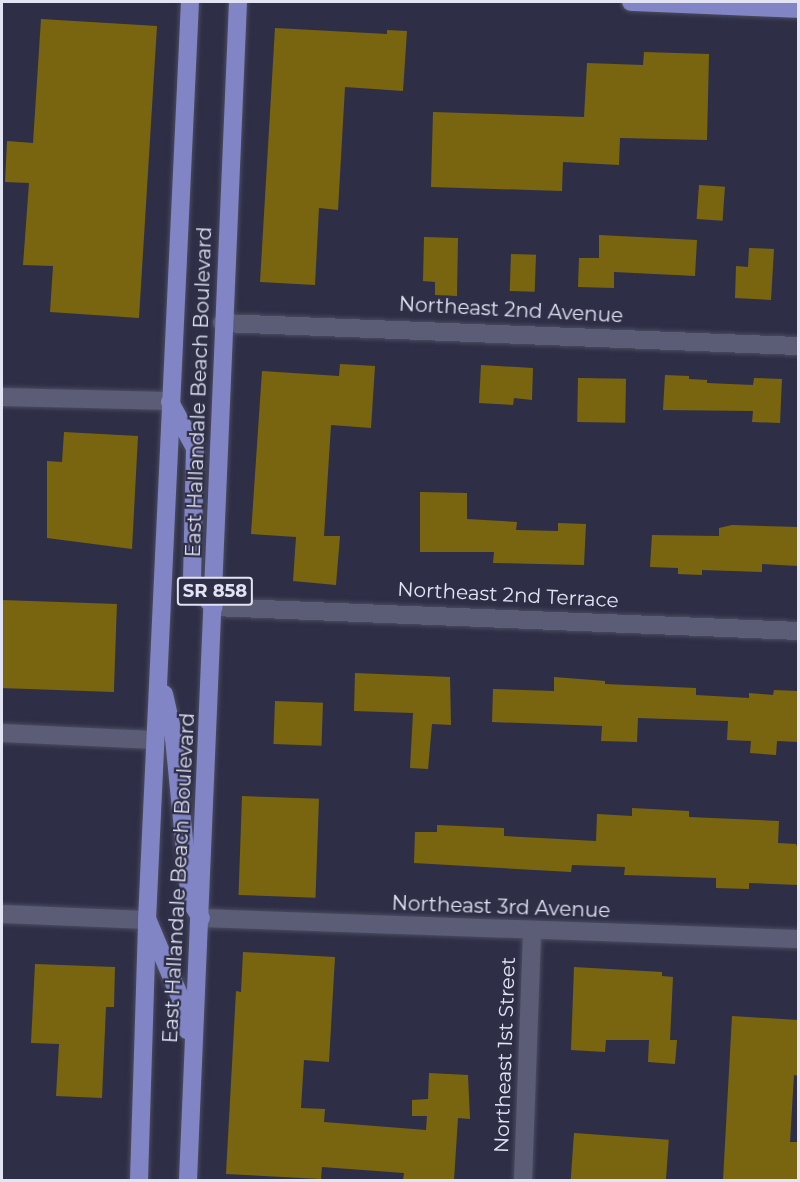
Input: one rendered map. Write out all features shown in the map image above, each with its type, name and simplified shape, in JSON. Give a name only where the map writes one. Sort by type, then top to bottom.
[{"type":"main road","name":"East Hallandale Beach Boulevard","points":[[139,1180],[147,920],[190,2]]},
{"type":"main road","name":"East Hallandale Beach Boulevard","points":[[189,1180],[192,1053],[201,918],[214,607],[222,322],[238,2]]},
{"type":"main road","points":[[631,2],[798,9]]},
{"type":"main road","points":[[170,401],[195,448],[192,582],[214,607]]},
{"type":"main road","points":[[159,672],[174,738],[190,900],[201,918]]},
{"type":"main road","points":[[147,920],[180,997],[192,1053]]},
{"type":"street","name":"Northeast 2nd Avenue","points":[[222,322],[798,346]]},
{"type":"street","points":[[2,397],[170,401]]},
{"type":"street","name":"Northeast 2nd Terrace","points":[[214,607],[798,631]]},
{"type":"street","points":[[2,733],[155,740]]},
{"type":"street","points":[[2,915],[147,920]]},
{"type":"street","name":"Northeast 3rd Avenue","points":[[201,918],[532,932],[798,939]]},
{"type":"street","name":"Northeast 1st Street","points":[[523,1180],[532,932]]},
{"type":"building","points":[[41,19],[157,26],[139,318],[50,312],[53,266],[23,265],[29,183],[5,182],[7,141],[33,143]]},
{"type":"building","points":[[275,28],[387,34],[387,30],[407,31],[403,91],[345,87],[338,210],[319,208],[315,285],[260,282]]},
{"type":"building","points":[[644,52],[709,54],[707,140],[620,138],[619,165],[563,162],[562,191],[431,187],[433,112],[584,117],[587,63],[643,65]]},
{"type":"building","points":[[699,185],[725,187],[723,221],[697,219]]},
{"type":"building","points":[[599,235],[697,240],[695,276],[614,272],[614,288],[578,287],[579,258],[599,258]]},
{"type":"building","points":[[424,237],[458,238],[457,296],[435,295],[435,282],[423,281]]},
{"type":"building","points":[[749,248],[774,249],[771,300],[735,298],[736,266],[748,267]]},
{"type":"building","points":[[511,254],[536,255],[535,292],[510,291]]},
{"type":"building","points":[[340,364],[375,366],[371,428],[331,425],[324,536],[340,536],[336,585],[293,581],[296,537],[251,534],[262,371],[339,376]]},
{"type":"building","points":[[481,365],[533,368],[532,400],[514,398],[513,405],[479,403]]},
{"type":"building","points":[[665,375],[689,376],[689,379],[707,380],[707,383],[753,385],[754,378],[782,379],[780,423],[752,422],[753,411],[663,410]]},
{"type":"building","points":[[578,378],[626,379],[625,423],[577,422]]},
{"type":"building","points":[[64,432],[138,436],[132,549],[47,538],[47,461],[62,462]]},
{"type":"building","points":[[420,492],[467,493],[467,519],[517,522],[516,530],[558,531],[558,523],[586,524],[584,565],[493,563],[494,552],[420,552]]},
{"type":"building","points":[[732,525],[798,527],[798,566],[762,564],[762,572],[702,570],[702,575],[678,574],[678,568],[650,567],[652,535],[719,536],[719,528]]},
{"type":"building","points":[[2,600],[117,604],[114,692],[2,688]]},
{"type":"building","points":[[355,673],[450,677],[451,725],[432,724],[428,769],[410,768],[413,713],[354,711]]},
{"type":"building","points":[[554,677],[605,681],[605,684],[696,688],[696,695],[749,698],[749,693],[773,695],[774,690],[798,691],[798,742],[777,741],[776,755],[750,753],[751,741],[727,740],[728,721],[638,718],[637,742],[601,741],[602,726],[492,722],[493,689],[554,691]]},
{"type":"building","points":[[275,701],[323,703],[321,746],[273,744]]},
{"type":"building","points":[[242,796],[319,799],[315,898],[239,895]]},
{"type":"building","points":[[632,808],[689,811],[689,817],[779,821],[778,843],[796,844],[798,849],[798,885],[749,883],[749,889],[716,888],[716,878],[624,875],[625,867],[572,865],[571,872],[414,863],[415,832],[437,832],[437,825],[504,828],[504,836],[596,841],[597,814],[632,816]]},
{"type":"building","points":[[243,952],[335,957],[329,1062],[304,1060],[301,1108],[325,1109],[324,1122],[426,1130],[427,1116],[412,1116],[412,1100],[428,1099],[429,1073],[468,1075],[470,1119],[458,1118],[454,1180],[403,1180],[404,1173],[322,1167],[321,1179],[226,1174],[236,991],[241,992]]},
{"type":"building","points":[[35,964],[115,967],[114,1007],[106,1007],[102,1098],[56,1096],[59,1044],[31,1043]]},
{"type":"building","points":[[574,967],[662,972],[662,976],[673,977],[670,1040],[677,1040],[675,1064],[648,1062],[649,1040],[606,1040],[605,1052],[571,1050]]},
{"type":"building","points":[[732,1016],[798,1020],[798,1076],[794,1075],[790,1142],[798,1142],[798,1180],[723,1180]]},
{"type":"building","points":[[574,1133],[669,1140],[666,1180],[571,1179]]}]
